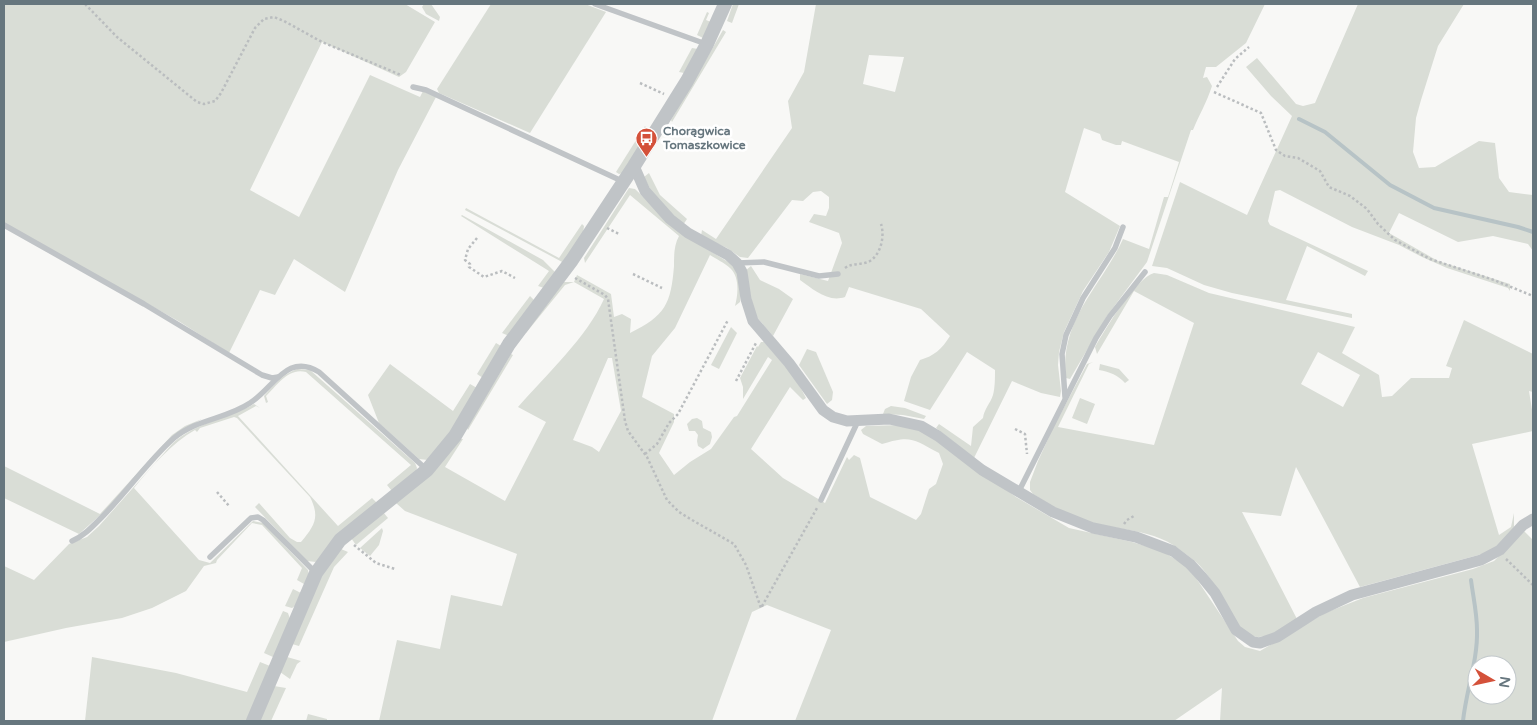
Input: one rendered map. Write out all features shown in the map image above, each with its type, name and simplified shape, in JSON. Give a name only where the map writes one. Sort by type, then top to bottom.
[{"type":"street","points":[[253,721],[316,573],[345,536],[427,470],[458,431],[509,344],[565,270],[624,182],[687,81],[707,44],[725,4]]},
{"type":"street","points":[[634,166],[645,191],[670,219],[688,234],[728,255],[738,263],[742,272],[749,311],[760,331],[789,363],[823,410],[833,417],[847,421],[889,420],[921,426],[938,436],[982,470],[1053,512],[1093,528],[1136,537],[1173,551],[1202,576],[1236,630],[1253,642],[1260,643],[1277,637],[1316,612],[1352,595],[1482,560],[1500,550],[1523,525],[1533,519]]},
{"type":"lane","points":[[595,4],[707,44]]},
{"type":"lane","points":[[413,87],[426,90],[624,182]]},
{"type":"lane","points":[[4,225],[144,304],[262,375],[272,378],[280,376]]},
{"type":"lane","points":[[1065,397],[1062,354],[1066,336],[1082,298],[1115,248],[1123,227]]},
{"type":"lane","points":[[738,263],[764,262],[819,276],[838,274]]},
{"type":"lane","points":[[1019,491],[1065,397],[1105,323],[1145,272]]},
{"type":"lane","points":[[72,541],[81,537],[104,515],[178,436],[195,425],[232,412],[252,402],[280,376],[297,366],[305,365],[319,372],[427,470]]},
{"type":"lane","points":[[821,500],[858,422]]},
{"type":"lane","points":[[210,557],[251,518],[258,517],[316,573]]},
{"type":"path","points":[[85,4],[117,37],[178,88],[197,102],[204,104],[215,101],[221,93],[255,28],[264,19],[274,17],[322,42],[401,75]]},
{"type":"path","points":[[1217,88],[1235,59],[1249,47]]},
{"type":"path","points":[[640,83],[666,95]]},
{"type":"path","points":[[1214,92],[1262,113],[1276,150],[1285,156],[1298,158],[1320,171],[1329,187],[1350,196],[1396,240],[1430,259],[1494,280],[1533,296]]},
{"type":"path","points":[[838,274],[847,267],[870,261],[875,256],[883,237],[881,224]]},
{"type":"path","points":[[608,228],[619,234]]},
{"type":"path","points":[[477,238],[468,249],[465,260],[470,264],[469,267],[484,277],[502,271],[515,278]]},
{"type":"path","points":[[565,270],[576,279],[605,295],[608,299],[625,421],[628,431],[645,454],[667,500],[692,520],[734,544],[746,565],[761,608],[821,500]]},
{"type":"path","points":[[632,274],[662,288]]},
{"type":"path","points":[[645,454],[657,444],[669,423],[678,414],[728,320]]},
{"type":"path","points":[[736,381],[755,345]]},
{"type":"path","points":[[1015,429],[1025,434],[1027,455]]},
{"type":"path","points":[[217,492],[230,506]]},
{"type":"path","points":[[355,546],[376,563],[395,569]]},
{"type":"path","points":[[1500,550],[1508,563],[1533,585]]},
{"type":"shaded area","points":[[4,4],[405,4],[435,22],[406,72],[399,77],[322,42],[250,190],[299,217],[370,75],[420,97],[423,91],[436,97],[398,170],[345,292],[294,259],[275,295],[260,290],[229,353],[180,322],[4,223]]},
{"type":"shaded area","points":[[424,4],[431,4],[440,17],[439,21],[426,14],[422,7]]},
{"type":"shaded area","points":[[491,4],[585,4],[606,12],[530,133],[439,93],[437,89]]},
{"type":"shaded area","points":[[733,4],[739,4],[732,23],[727,21]]},
{"type":"shaded area","points":[[816,4],[1265,4],[1246,43],[1216,67],[1206,67],[1203,78],[1207,77],[1212,86],[1193,130],[1191,130],[1147,262],[1107,316],[1070,379],[1066,378],[1066,357],[1075,321],[1123,239],[1149,249],[1164,197],[1168,197],[1179,162],[1122,141],[1121,145],[1116,145],[1102,140],[1100,134],[1084,128],[1065,192],[1120,226],[1109,252],[1083,291],[1064,332],[1058,365],[1060,397],[1041,393],[1012,381],[974,458],[936,428],[939,424],[971,446],[973,427],[983,418],[993,395],[995,370],[967,352],[930,410],[904,401],[911,377],[920,360],[937,351],[950,336],[921,309],[849,287],[845,297],[827,297],[800,280],[800,274],[828,281],[842,243],[839,233],[809,222],[814,214],[826,216],[829,208],[829,197],[821,191],[813,192],[803,201],[792,200],[748,258],[740,257],[727,248],[701,236],[702,230],[716,239],[792,128],[788,101],[804,72]],"holes":[[[869,55],[904,57],[895,92],[863,84]]]},
{"type":"shaded area","points":[[1358,4],[1464,4],[1438,46],[1416,118],[1413,152],[1419,168],[1435,167],[1479,141],[1495,143],[1499,178],[1509,192],[1533,195],[1533,251],[1528,244],[1493,236],[1458,242],[1399,213],[1389,233],[1438,261],[1510,284],[1510,291],[1508,288],[1447,268],[1399,245],[1352,227],[1280,190],[1275,191],[1268,221],[1270,225],[1368,271],[1365,276],[1307,246],[1286,300],[1352,314],[1352,318],[1232,293],[1204,285],[1167,268],[1152,266],[1180,182],[1247,215],[1292,116],[1271,96],[1246,67],[1257,58],[1296,104],[1303,106],[1315,103]]},
{"type":"shaded area","points":[[707,12],[709,13],[706,20],[711,22],[703,38],[697,35]]},
{"type":"shaded area","points":[[723,30],[726,32],[672,122],[671,120]]},
{"type":"shaded area","points":[[692,48],[698,49],[684,73],[679,72]]},
{"type":"shaded area","points":[[645,126],[648,131],[623,173],[619,174],[616,172]]},
{"type":"shaded area","points":[[649,173],[660,195],[687,219],[683,225],[652,193],[644,177]]},
{"type":"shaded area","points":[[629,188],[635,189],[681,233],[733,265],[741,287],[740,302],[735,306],[737,281],[735,276],[728,266],[710,255],[675,328],[652,356],[642,397],[674,414],[674,422],[659,453],[674,475],[711,449],[734,417],[737,416],[772,360],[768,357],[743,399],[743,387],[740,378],[757,346],[764,342],[793,376],[806,398],[803,400],[790,387],[751,449],[783,478],[825,503],[847,457],[849,460],[854,455],[860,458],[870,497],[916,520],[921,514],[929,489],[936,484],[943,464],[939,453],[923,444],[906,439],[882,444],[863,434],[861,430],[866,426],[901,425],[917,429],[937,440],[1016,497],[1069,528],[1132,542],[1162,551],[1183,564],[1196,578],[1238,641],[1245,647],[1260,651],[1325,613],[1363,598],[1473,569],[1494,561],[1524,531],[1533,540],[1533,721],[1220,721],[1222,688],[1174,721],[795,721],[831,630],[767,605],[752,612],[712,721],[379,721],[397,640],[440,649],[451,595],[502,606],[517,554],[405,511],[396,503],[430,473],[460,439],[463,439],[445,467],[505,501],[546,422],[518,407],[577,341],[597,313],[604,299],[574,282],[577,275],[611,294],[614,317],[622,314],[631,319],[630,333],[642,327],[659,314],[671,290],[676,243],[679,236],[630,195],[585,263],[584,258]],"holes":[[[608,358],[612,358],[621,411],[599,452],[592,447],[573,440]]]},
{"type":"shaded area","points":[[466,208],[559,258],[582,224],[584,226],[583,234],[564,263],[465,210]]},
{"type":"shaded area","points":[[462,215],[543,260],[556,273],[544,288],[538,286],[549,271]]},
{"type":"shaded area","points":[[751,266],[760,280],[779,289],[793,299],[773,336],[755,315],[745,271]]},
{"type":"shaded area","points":[[1154,273],[1167,275],[1209,293],[1355,327],[1342,353],[1379,375],[1382,397],[1392,396],[1411,378],[1449,378],[1452,368],[1446,366],[1464,320],[1533,354],[1533,392],[1529,391],[1533,431],[1472,444],[1499,535],[1511,527],[1514,513],[1514,527],[1501,544],[1486,553],[1360,587],[1296,467],[1281,516],[1242,512],[1297,619],[1276,632],[1258,637],[1245,632],[1238,625],[1203,569],[1179,549],[1155,536],[1100,525],[1073,517],[1033,494],[1030,490],[1030,482],[1038,461],[1087,364],[1093,362],[1089,364],[1058,427],[1154,445],[1194,323],[1134,291],[1097,354],[1095,347],[1130,294],[1146,277]],"holes":[[[1318,352],[1360,375],[1343,407],[1301,384]]]},
{"type":"shaded area","points":[[563,282],[574,282],[565,285],[526,333],[525,332]]},
{"type":"shaded area","points":[[530,296],[535,301],[509,336],[502,333]]},
{"type":"shaded area","points":[[731,327],[737,333],[719,369],[711,365]]},
{"type":"shaded area","points":[[496,343],[501,346],[483,378],[477,374]]},
{"type":"shaded area","points":[[807,349],[816,352],[833,392],[832,400],[827,404],[799,365]]},
{"type":"shaded area","points":[[511,354],[513,355],[468,430],[467,428]]},
{"type":"shaded area","points":[[390,364],[453,411],[470,384],[477,388],[453,428],[428,460],[419,459],[379,423],[368,395]]},
{"type":"shaded area","points":[[1100,364],[1119,369],[1129,380],[1125,383],[1114,374],[1099,370]]},
{"type":"shaded area","points":[[297,369],[310,370],[415,463],[416,472],[392,491],[387,485],[411,465],[306,372],[300,371],[289,374],[266,396],[268,402],[266,403],[264,396],[283,377]]},
{"type":"shaded area","points":[[1080,398],[1095,404],[1087,424],[1072,418]]},
{"type":"shaded area","points":[[254,404],[260,408],[256,406],[238,416],[338,526],[372,498],[377,503],[316,562],[307,561],[255,507],[259,503],[290,538],[301,542],[313,526],[315,516],[315,510],[310,497],[237,418],[234,417],[200,428],[197,432],[195,430],[186,435],[150,469],[173,443],[192,430]]},
{"type":"shaded area","points":[[891,406],[905,408],[926,416],[924,419],[883,414],[885,409]]},
{"type":"shaded area","points":[[697,418],[702,421],[703,428],[711,432],[712,437],[710,444],[703,449],[698,446],[698,435],[695,431],[689,431],[687,424],[692,419]]},
{"type":"shaded area","points":[[202,419],[173,436],[106,510],[79,534],[4,498],[4,466],[100,514],[172,435],[185,426]]},
{"type":"shaded area","points":[[146,474],[134,488],[199,560],[210,563],[253,521],[263,523],[308,570],[309,575],[304,584],[297,580],[302,568],[262,525],[252,523],[216,563],[204,566],[186,591],[152,608],[122,618],[4,642],[4,566],[34,580],[69,544],[87,537],[99,526]]},
{"type":"shaded area","points":[[383,512],[388,518],[356,545],[351,538]]},
{"type":"shaded area","points":[[382,528],[383,531],[379,545],[370,556],[360,548]]},
{"type":"shaded area","points":[[341,549],[348,552],[334,567],[299,646],[292,644],[320,578]]},
{"type":"shaded area","points":[[293,589],[301,593],[295,606],[292,608],[285,606]]},
{"type":"shaded area","points":[[283,611],[288,613],[290,619],[273,657],[264,653]]},
{"type":"shaded area","points":[[92,657],[176,673],[247,692],[260,662],[270,666],[248,721],[85,721]]},
{"type":"shaded area","points":[[287,657],[301,661],[297,664],[290,679],[280,672]]},
{"type":"shaded area","points":[[274,686],[286,688],[271,721],[260,721]]},
{"type":"shaded area","points":[[308,714],[327,719],[327,721],[306,721]]},
{"type":"waterway","points":[[1299,119],[1325,132],[1390,185],[1434,208],[1533,232]]},
{"type":"waterway","points":[[1463,721],[1477,641],[1471,580]]},
{"type":"place","name":"Chorągwica Tomaszkowice","points":[[647,157]]}]
